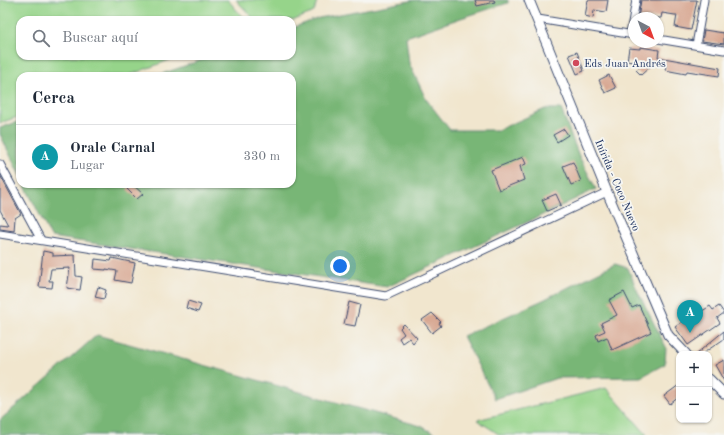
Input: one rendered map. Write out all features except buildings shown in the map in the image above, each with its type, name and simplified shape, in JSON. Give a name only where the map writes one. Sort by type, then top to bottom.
[{"type":"street","name":"Inírida - Coco Nuevo","points":[[529,0],[607,192],[668,335],[683,351]]},
{"type":"street","points":[[635,12],[636,0]]},
{"type":"street","points":[[696,45],[704,0]]},
{"type":"street","points":[[538,19],[628,33]]},
{"type":"street","points":[[664,40],[724,50]]},
{"type":"street","points":[[0,164],[40,240]]},
{"type":"street","points":[[0,234],[386,296],[607,192]]},
{"type":"street","points":[[712,382],[724,394]]},
{"type":"green space","points":[[0,0],[228,0],[242,16],[16,16],[16,60],[169,60],[138,72],[16,72],[16,117],[0,123]]},
{"type":"green space","points":[[236,0],[317,0],[314,12],[296,19],[296,16],[251,16]]},
{"type":"green space","points":[[415,0],[508,0],[508,3],[406,37],[409,63],[426,99],[450,130],[498,130],[545,109],[561,109],[579,156],[596,189],[387,287],[51,237],[26,188],[296,188],[296,72],[167,72],[202,60],[296,60],[296,27],[319,18]]},
{"type":"green space","points":[[16,122],[16,168],[0,134],[0,128]]},
{"type":"green space","points":[[615,264],[628,268],[637,290],[666,347],[665,364],[641,377],[557,378],[495,399],[463,336],[543,300]]},
{"type":"green space","points":[[97,335],[421,426],[437,435],[0,435],[0,420]]},
{"type":"green space","points":[[606,388],[647,435],[500,435],[477,420]]},
{"type":"place","name":"Eds Juan Andrés","points":[[576,63]]},
{"type":"place","name":"Orale Carnal","points":[[690,333]]}]
